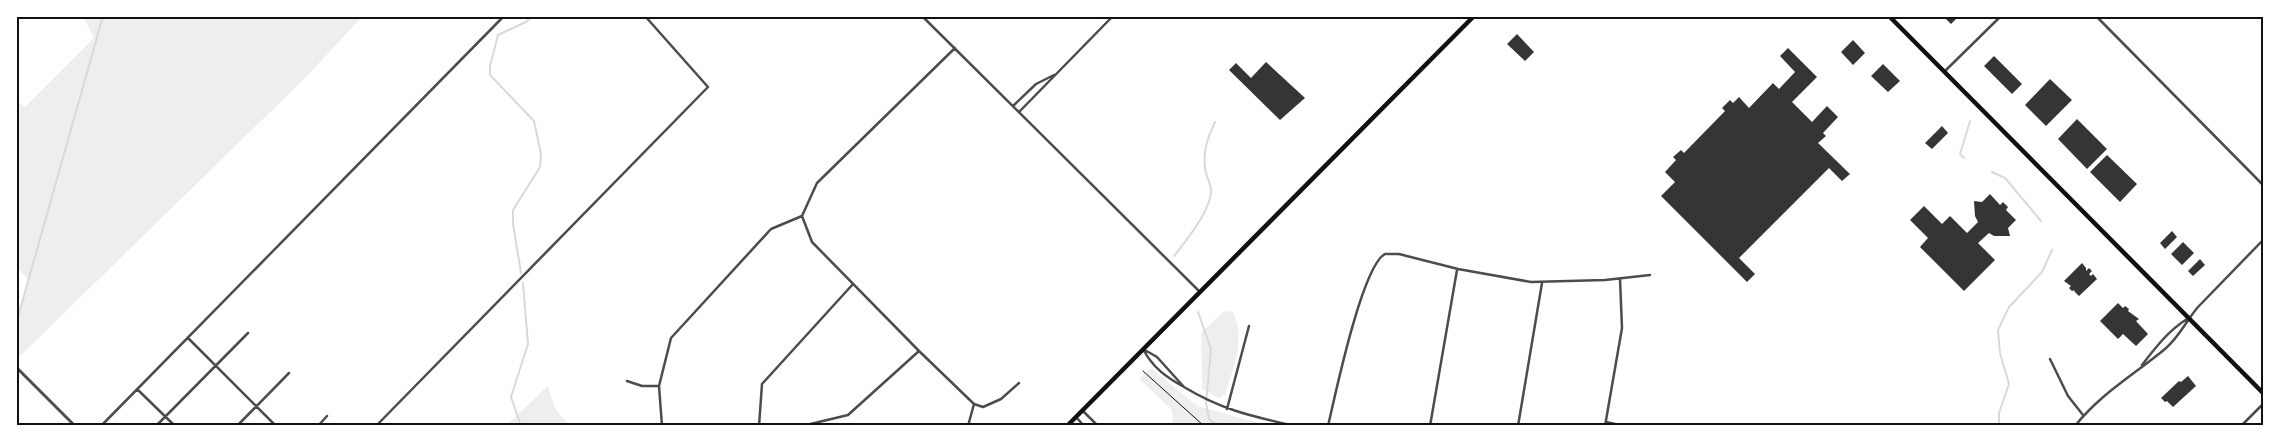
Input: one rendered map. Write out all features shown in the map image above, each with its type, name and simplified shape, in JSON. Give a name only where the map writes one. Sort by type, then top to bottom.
[{"type":"main road","points":[[1067,426],[1474,16]]},
{"type":"main road","points":[[1889,16],[2264,394]]},
{"type":"street","points":[[101,426],[504,16]]},
{"type":"street","points":[[376,426],[708,87],[645,16]]},
{"type":"street","points":[[922,16],[1200,292]]},
{"type":"street","points":[[1019,112],[1113,16]]},
{"type":"street","points":[[1944,72],[2001,16]]},
{"type":"street","points":[[2096,16],[2264,186]]},
{"type":"street","points":[[662,426],[660,386],[671,338],[771,229],[802,216],[817,183],[955,48]]},
{"type":"street","points":[[1014,106],[1036,84],[1054,75]]},
{"type":"street","points":[[802,216],[812,242],[974,404],[984,407],[1001,399],[1018,382]]},
{"type":"street","points":[[2140,368],[2159,342],[2174,327],[2188,318],[2264,238]]},
{"type":"street","points":[[1328,426],[1354,325],[1374,265],[1382,256],[1398,254],[1458,269],[1542,283],[1620,279],[1650,275]]},
{"type":"street","points":[[1430,426],[1458,269]]},
{"type":"street","points":[[1605,426],[1622,328],[1620,279]]},
{"type":"street","points":[[1518,426],[1542,283]]},
{"type":"street","points":[[759,426],[762,384],[853,284]]},
{"type":"street","points":[[2074,426],[2083,415],[2180,335],[2188,318]]},
{"type":"street","points":[[1227,409],[1249,326]]},
{"type":"street","points":[[156,426],[248,333]]},
{"type":"street","points":[[188,338],[276,426]]},
{"type":"street","points":[[1143,350],[1151,363],[1165,377],[1184,386],[1211,403],[1227,409],[1294,426]]},
{"type":"street","points":[[1143,350],[1157,357],[1184,386]]},
{"type":"street","points":[[802,426],[848,415],[919,351]]},
{"type":"street","points":[[2050,359],[2068,396],[2083,415]]},
{"type":"street","points":[[16,367],[75,426]]},
{"type":"street","points":[[237,426],[289,373]]},
{"type":"street","points":[[627,382],[642,386],[660,386]]},
{"type":"street","points":[[137,389],[175,426]]},
{"type":"street","points":[[2241,426],[2264,402]]},
{"type":"street","points":[[968,426],[974,404]]},
{"type":"street","points":[[1083,410],[1098,426]]},
{"type":"street","points":[[318,426],[327,416]]},
{"type":"street","points":[[1076,418],[1084,426]]},
{"type":"street","points":[[1606,422],[1624,426]]},
{"type":"path","points":[[1143,371],[1204,426]]},
{"type":"shaded area","points":[[83,16],[363,16],[302,81],[19,357],[16,354],[16,304],[21,307],[28,280],[16,266],[16,100],[25,107],[94,38]]},
{"type":"shaded area","points":[[1232,311],[1238,331],[1237,353],[1225,395],[1219,398],[1202,389],[1201,333],[1223,312]]},
{"type":"shaded area","points":[[1151,368],[1197,406],[1270,426],[1173,426],[1172,410],[1139,379]]},
{"type":"shaded area","points":[[548,386],[551,398],[559,414],[573,426],[506,426]]},
{"type":"building","points":[[1946,16],[1959,16],[1951,24],[1945,18]]},
{"type":"building","points":[[1517,34],[1534,52],[1525,61],[1507,44]]},
{"type":"building","points":[[1853,40],[1865,53],[1853,65],[1841,52]]},
{"type":"building","points":[[1788,48],[1817,77],[1792,102],[1812,122],[1827,106],[1838,117],[1823,133],[1826,136],[1818,143],[1850,174],[1842,181],[1829,168],[1739,258],[1755,274],[1747,282],[1661,196],[1675,182],[1665,172],[1676,160],[1673,157],[1681,150],[1684,153],[1725,111],[1722,108],[1730,100],[1733,103],[1739,97],[1749,108],[1773,83],[1779,89],[1795,72],[1780,56]]},
{"type":"building","points":[[1994,56],[2022,84],[2012,94],[1984,66]]},
{"type":"building","points":[[1266,62],[1305,98],[1280,120],[1229,70],[1236,63],[1251,78]]},
{"type":"building","points":[[1883,64],[1900,81],[1888,92],[1871,76]]},
{"type":"building","points":[[2050,79],[2072,100],[2046,126],[2025,105]]},
{"type":"building","points":[[2077,119],[2107,149],[2087,169],[2058,139]]},
{"type":"building","points":[[1942,126],[1948,133],[1932,149],[1925,143]]},
{"type":"building","points":[[2107,155],[2137,184],[2120,202],[2090,172]]},
{"type":"building","points":[[1990,194],[2000,205],[2003,202],[2008,207],[2006,210],[2016,220],[2008,228],[2010,236],[1994,236],[1989,233],[1978,243],[1995,260],[1964,291],[1920,247],[1928,238],[1910,220],[1924,206],[1942,224],[1950,216],[1967,233],[1978,222],[1975,216],[1974,201],[1982,202]]},
{"type":"building","points":[[2172,231],[2177,237],[2165,249],[2160,243]]},
{"type":"building","points":[[2183,242],[2194,253],[2182,265],[2171,254]]},
{"type":"building","points":[[2200,259],[2205,265],[2193,276],[2188,271]]},
{"type":"building","points":[[2082,263],[2086,271],[2089,268],[2092,271],[2089,274],[2091,276],[2093,274],[2097,279],[2079,296],[2064,281]]},
{"type":"building","points":[[2118,303],[2123,308],[2125,306],[2129,309],[2128,311],[2139,319],[2136,321],[2148,334],[2136,346],[2123,334],[2118,339],[2100,321]]},
{"type":"building","points":[[2188,376],[2196,386],[2173,407],[2161,398],[2179,381],[2181,382]]},
{"type":"waterway","points":[[16,316],[18,317],[103,16]]},
{"type":"waterway","points":[[521,273],[513,224],[513,210],[540,167],[541,154],[534,121],[490,75],[490,66],[498,35],[526,22],[532,16]]},
{"type":"waterway","points":[[1964,158],[1960,154],[1970,121]]},
{"type":"waterway","points":[[1174,256],[1203,215],[1210,197],[1211,189],[1205,170],[1205,149],[1215,122]]},
{"type":"waterway","points":[[1992,172],[2005,178],[2041,221]]},
{"type":"waterway","points":[[1999,426],[1999,413],[2009,384],[2000,353],[1998,330],[2009,307],[2042,272],[2052,250]]},
{"type":"waterway","points":[[521,426],[511,397],[528,344],[523,283]]},
{"type":"waterway","points":[[1198,312],[1211,349],[1206,403],[1209,419],[1212,422],[1225,426]]}]
